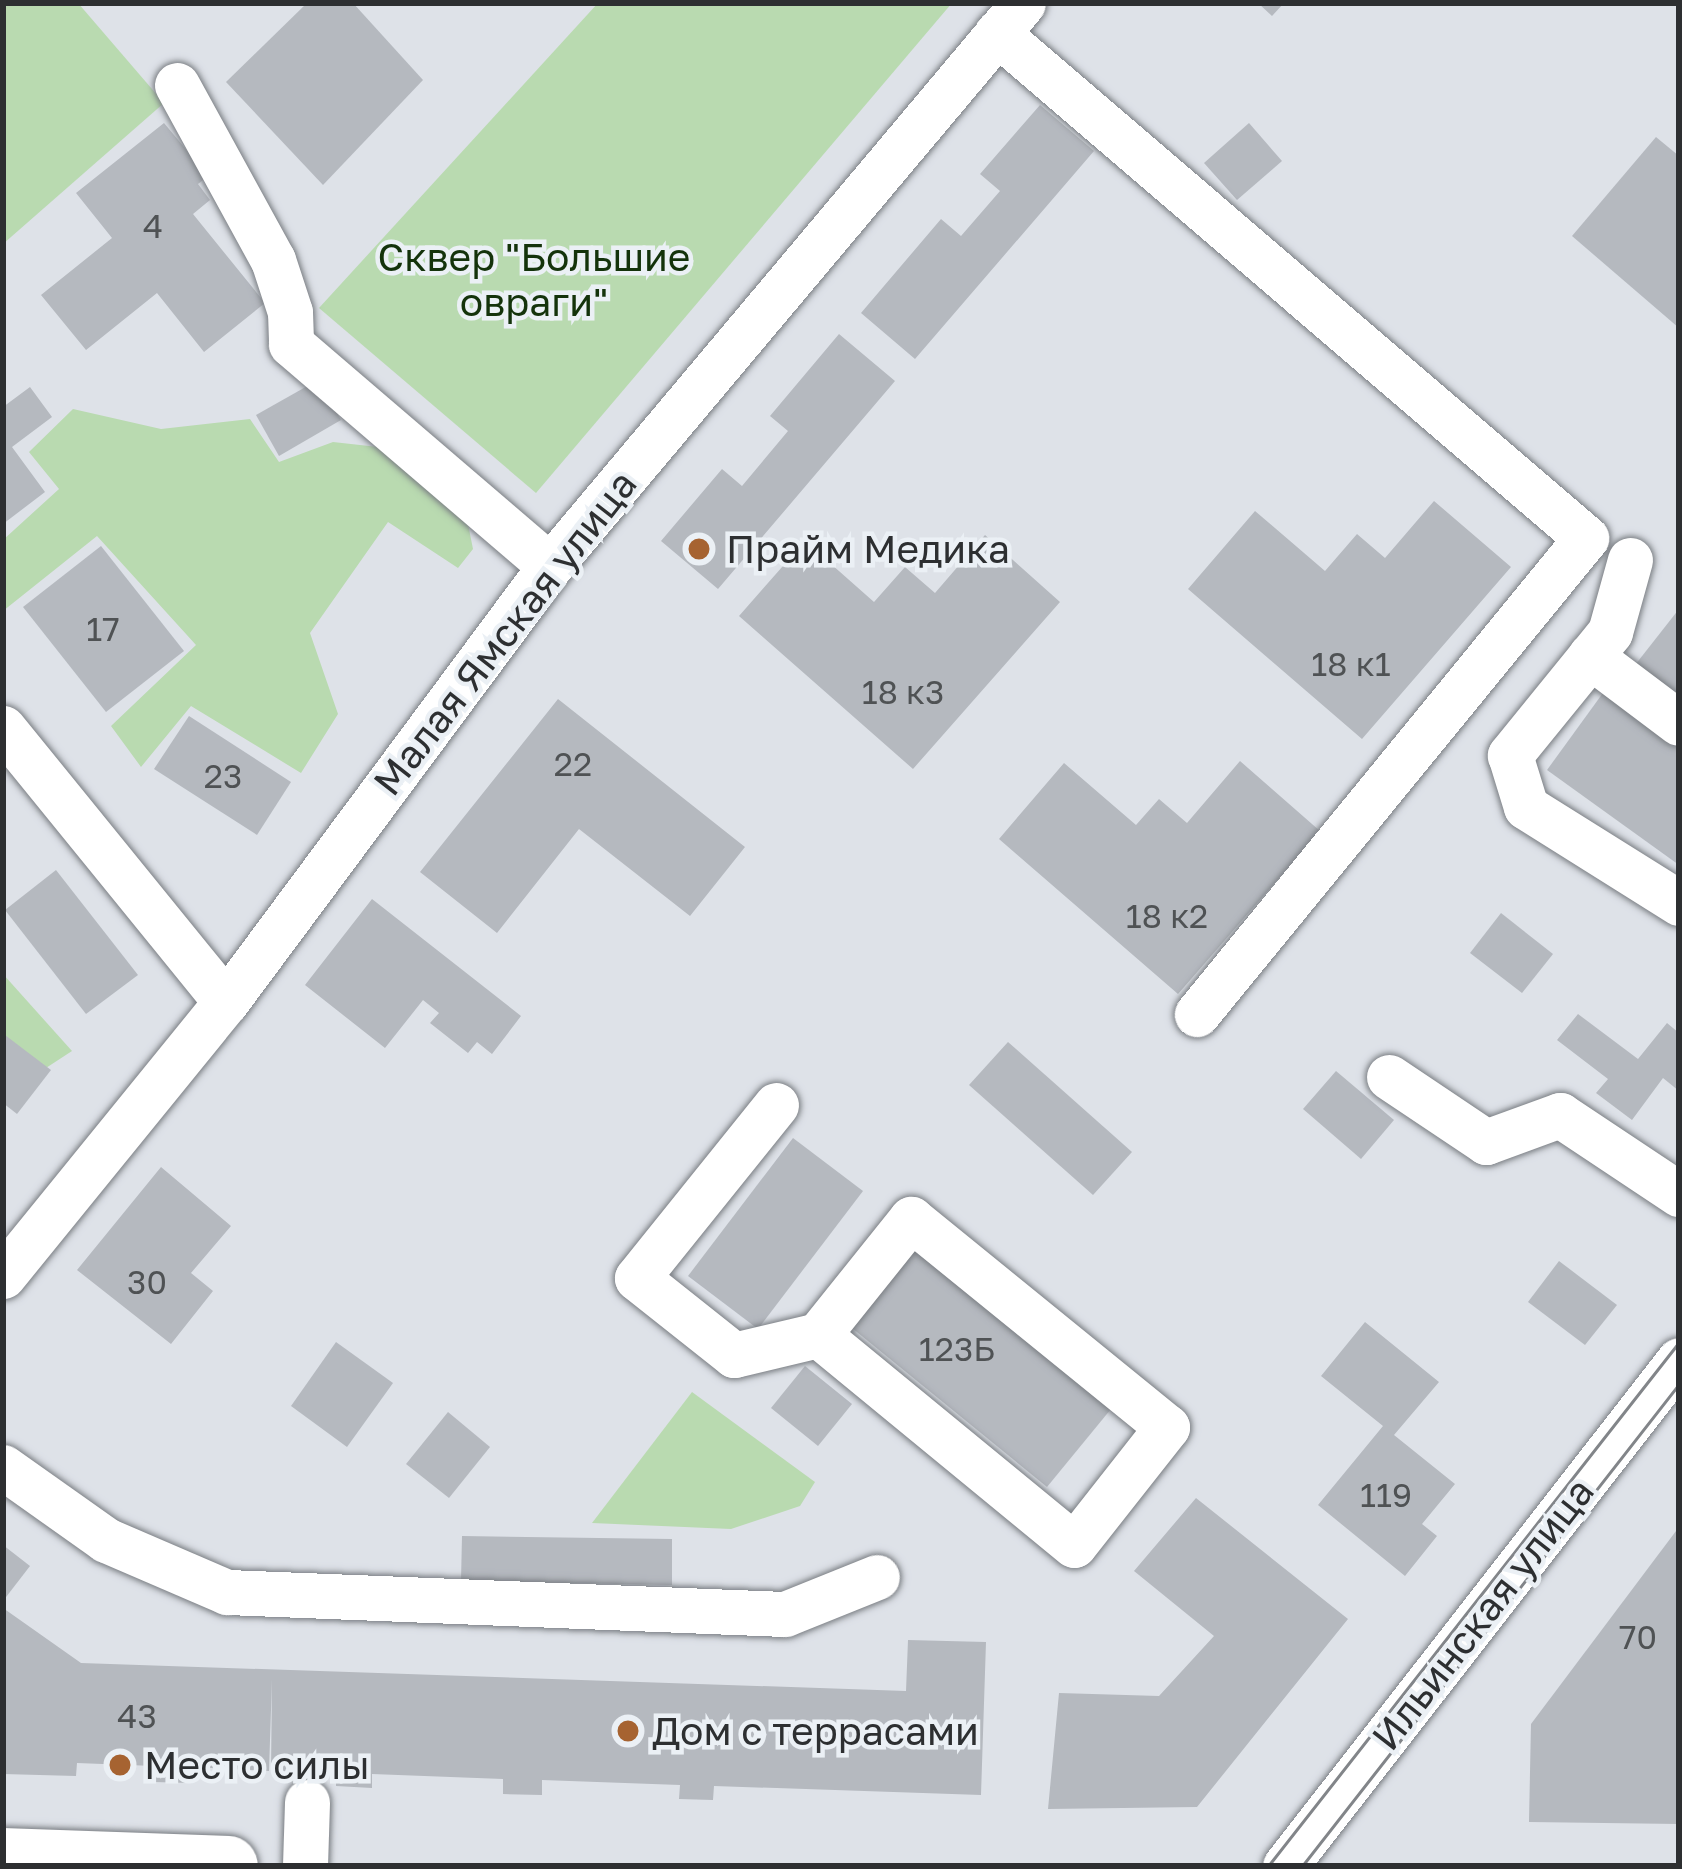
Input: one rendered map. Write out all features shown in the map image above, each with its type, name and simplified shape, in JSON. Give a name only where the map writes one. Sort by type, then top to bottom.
[{"type":"main road","points":[[3,1858],[228,1866]]},
{"type":"street","name":"Малая Ямская улица","points":[[3,1276],[226,1002],[550,566],[1010,18]]},
{"type":"street","points":[[1010,18],[1586,538],[1197,1014]]},
{"type":"street","points":[[177,85],[273,260],[291,344],[550,566]]},
{"type":"street","points":[[1630,560],[1610,632],[1510,755],[1526,807],[1679,903]]},
{"type":"street","points":[[1590,656],[1679,723]]},
{"type":"street","points":[[3,728],[226,1002]]},
{"type":"street","points":[[1389,1076],[1486,1142],[1560,1115],[1679,1195]]},
{"type":"street","points":[[776,1105],[637,1278],[734,1355],[818,1335],[911,1219],[1167,1427],[1074,1545],[818,1335]]},
{"type":"street","name":"Ильинская улица","points":[[1285,1866],[1679,1360]]},
{"type":"street","points":[[3,1467],[106,1540],[227,1592],[785,1614],[877,1577]]},
{"type":"street","points":[[305,1866],[307,1802]]},
{"type":"green space","points":[[3,3],[78,3],[164,103],[3,244]]},
{"type":"green space","name":"Сквер \"Большие овраги\"","points":[[598,3],[952,3],[536,493],[319,308]]},
{"type":"green space","points":[[73,409],[161,429],[250,419],[279,462],[333,442],[378,447],[466,514],[473,549],[458,568],[388,522],[310,633],[338,714],[301,773],[191,706],[141,767],[111,726],[196,645],[97,536],[3,611],[3,540],[59,489],[29,452]]},
{"type":"green space","points":[[3,974],[72,1051],[3,1096]]},
{"type":"green space","points":[[692,1392],[815,1482],[800,1506],[731,1529],[592,1523]]},
{"type":"building","points":[[307,3],[353,3],[423,80],[323,185],[226,82]]},
{"type":"building","points":[[1258,3],[1284,3],[1272,16]]},
{"type":"building","points":[[1040,105],[1094,151],[915,359],[861,313],[941,219],[961,236],[1000,191],[980,174]]},
{"type":"building","points":[[164,123],[208,176],[198,184],[210,200],[193,214],[265,303],[204,352],[157,293],[86,350],[41,295],[112,238],[76,193]]},
{"type":"building","points":[[1249,123],[1282,161],[1237,200],[1204,163]]},
{"type":"building","points":[[1656,137],[1679,156],[1679,328],[1572,236]]},
{"type":"building","points":[[839,334],[895,381],[718,589],[661,541],[722,469],[742,486],[788,431],[770,416]]},
{"type":"building","points":[[318,380],[341,420],[279,456],[256,415]]},
{"type":"building","points":[[30,387],[52,417],[12,447],[45,492],[3,524],[3,407]]},
{"type":"building","points":[[1434,501],[1511,567],[1362,739],[1188,589],[1255,511],[1325,571],[1357,534],[1385,558]]},
{"type":"building","points":[[985,535],[1060,602],[913,769],[739,616],[805,541],[874,602],[905,567],[935,593]]},
{"type":"building","points":[[101,546],[184,651],[106,712],[23,607]]},
{"type":"building","points":[[1679,609],[1679,711],[1628,674]]},
{"type":"building","points":[[1608,686],[1679,738],[1679,865],[1547,770]]},
{"type":"building","points":[[558,699],[745,847],[690,916],[579,829],[497,933],[420,872]]},
{"type":"building","points":[[189,716],[291,782],[257,835],[154,769]]},
{"type":"building","points":[[1240,761],[1320,831],[1178,994],[999,839],[1064,763],[1136,825],[1159,799],[1187,823]]},
{"type":"building","points":[[56,870],[138,975],[86,1014],[5,910]]},
{"type":"building","points":[[372,899],[521,1016],[492,1054],[477,1042],[468,1053],[430,1023],[439,1013],[423,1000],[385,1048],[305,985]]},
{"type":"building","points":[[1501,913],[1553,954],[1522,993],[1470,953]]},
{"type":"building","points":[[1578,1014],[1638,1059],[1667,1023],[1679,1033],[1679,1091],[1663,1078],[1632,1120],[1596,1093],[1608,1079],[1557,1040]]},
{"type":"building","points":[[5,1035],[51,1070],[17,1114],[3,1103]]},
{"type":"building","points":[[1008,1042],[1132,1152],[1093,1195],[969,1085]]},
{"type":"building","points":[[1336,1071],[1394,1120],[1361,1159],[1303,1109]]},
{"type":"building","points":[[793,1138],[863,1191],[758,1329],[688,1276]]},
{"type":"building","points":[[161,1167],[231,1226],[191,1273],[213,1291],[171,1344],[77,1270]]},
{"type":"building","points":[[915,1251],[1111,1409],[1047,1487],[852,1328]]},
{"type":"building","points":[[1559,1261],[1617,1305],[1585,1345],[1528,1302]]},
{"type":"building","points":[[1365,1322],[1439,1382],[1394,1435],[1455,1484],[1422,1524],[1437,1536],[1405,1576],[1318,1505],[1383,1426],[1321,1376]]},
{"type":"building","points":[[336,1342],[393,1383],[347,1447],[291,1406]]},
{"type":"building","points":[[805,1366],[852,1404],[818,1446],[771,1408]]},
{"type":"building","points":[[448,1412],[490,1447],[449,1498],[406,1464]]},
{"type":"building","points":[[1196,1498],[1348,1619],[1197,1807],[1048,1809],[1059,1693],[1159,1696],[1214,1636],[1134,1571]]},
{"type":"building","points":[[1679,1527],[1679,1824],[1529,1822],[1531,1724]]},
{"type":"building","points":[[462,1536],[672,1539],[672,1585],[461,1581]]},
{"type":"building","points":[[3,1545],[30,1566],[3,1601]]},
{"type":"building","name":"Дом с террасами","points":[[3,1608],[81,1663],[906,1691],[908,1640],[986,1642],[981,1795],[714,1786],[713,1800],[679,1799],[680,1785],[542,1780],[542,1795],[503,1794],[503,1779],[372,1774],[372,1788],[336,1786],[336,1773],[271,1771],[272,1679],[269,1771],[192,1767],[191,1783],[154,1782],[154,1766],[77,1763],[76,1776],[3,1774]]},
{"type":"tram line","points":[[1268,1866],[1679,1342]]},
{"type":"tram line","points":[[1302,1866],[1679,1384]]},
{"type":"place","name":"Прайм Медика","points":[[699,549]]},
{"type":"place","name":"Дом с террасами","points":[[628,1731]]},
{"type":"place","name":"Место силы","points":[[120,1765]]}]
